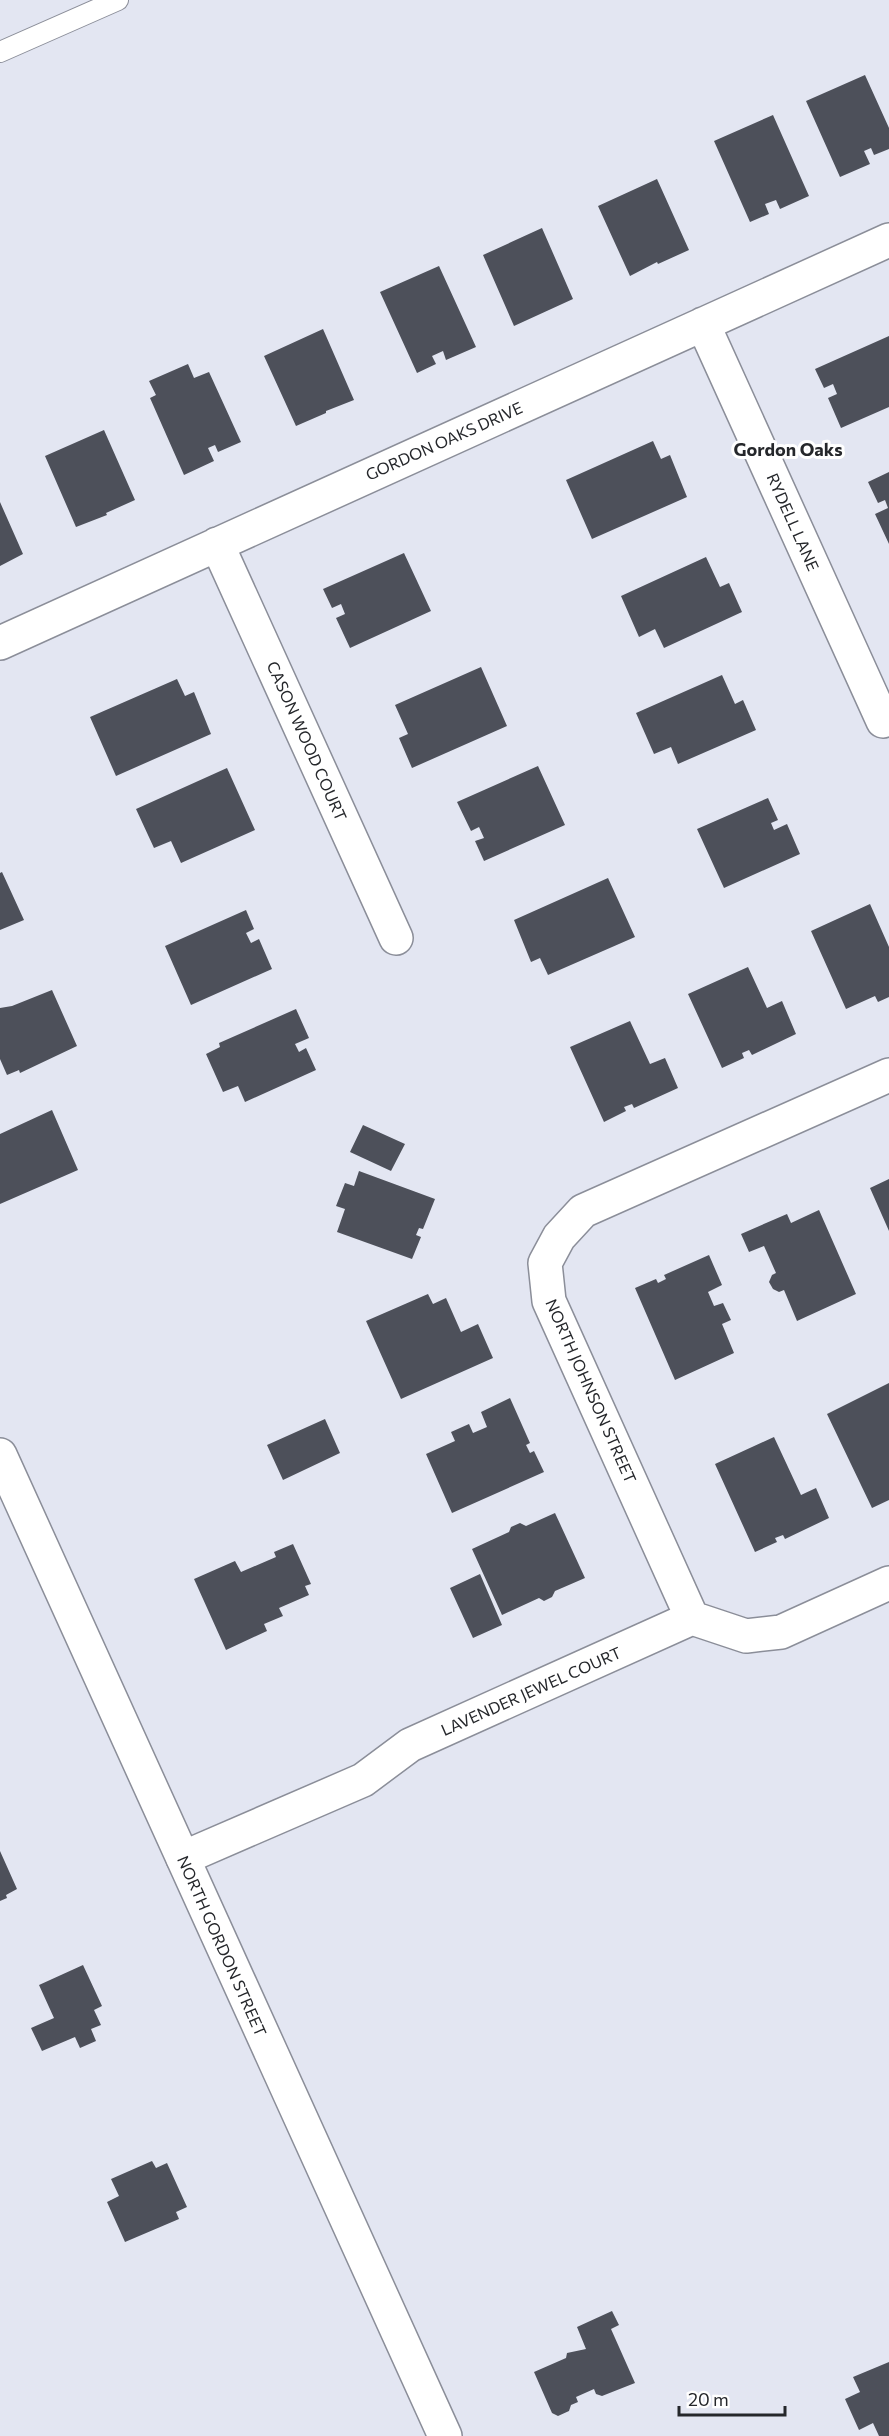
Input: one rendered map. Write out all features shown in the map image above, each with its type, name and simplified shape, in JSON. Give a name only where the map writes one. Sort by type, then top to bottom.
[{"type":"street","name":"GORDON OAKS DRIVE","points":[[0,643],[889,240]]},
{"type":"street","name":"RYDELL LANE","points":[[703,324],[883,721]]},
{"type":"street","name":"CASON WOOD COURT","points":[[217,544],[396,938]]},
{"type":"street","name":"NORTH JOHNSON STREET","points":[[692,1618],[549,1301],[545,1263],[559,1237],[583,1211],[889,1075]]},
{"type":"street","name":"NORTH GORDON STREET","points":[[0,1455],[446,2436]]},
{"type":"street","points":[[692,1618],[746,1636],[781,1632],[889,1583]]},
{"type":"street","name":"LAVENDER JEWEL COURT","points":[[183,1858],[363,1780],[410,1745],[692,1618]]},
{"type":"lane","points":[[0,52],[118,0]]},
{"type":"building","points":[[865,75],[889,128],[889,149],[874,155],[871,148],[864,151],[870,164],[840,177],[806,101]]},
{"type":"building","points":[[773,115],[809,196],[780,209],[776,200],[765,204],[769,214],[750,222],[714,141]]},
{"type":"building","points":[[657,179],[689,250],[658,264],[657,262],[630,276],[598,206]]},
{"type":"building","points":[[542,228],[573,299],[514,326],[483,255]]},
{"type":"building","points":[[439,266],[476,347],[446,360],[443,351],[432,356],[436,364],[417,373],[380,292]]},
{"type":"building","points":[[323,329],[354,400],[296,426],[264,356]]},
{"type":"building","points":[[889,336],[889,407],[841,428],[828,398],[837,394],[833,384],[824,388],[815,369]]},
{"type":"building","points":[[188,364],[194,378],[209,372],[241,442],[218,452],[215,445],[208,448],[214,461],[184,475],[150,398],[156,395],[149,381]]},
{"type":"building","points":[[104,430],[135,500],[106,513],[107,515],[76,527],[45,456]]},
{"type":"building","points":[[653,441],[661,459],[670,455],[687,497],[592,539],[566,480]]},
{"type":"building","points":[[889,472],[889,544],[875,514],[888,508],[885,500],[878,503],[868,482]]},
{"type":"building","points":[[0,502],[23,554],[0,566]]},
{"type":"building","points":[[404,553],[431,611],[350,648],[336,618],[345,614],[341,604],[332,608],[323,589]]},
{"type":"building","points":[[706,557],[720,587],[729,583],[742,612],[664,648],[655,629],[639,637],[621,596]]},
{"type":"building","points":[[481,667],[507,726],[412,768],[399,738],[408,734],[395,705]]},
{"type":"building","points":[[722,675],[735,704],[743,700],[756,730],[678,764],[671,747],[654,754],[636,713]]},
{"type":"building","points":[[177,679],[185,696],[194,692],[211,734],[116,776],[90,717]]},
{"type":"building","points":[[538,766],[565,825],[484,861],[475,841],[484,838],[479,827],[471,831],[457,802]]},
{"type":"building","points":[[227,768],[255,830],[181,863],[171,841],[154,848],[136,809]]},
{"type":"building","points":[[768,798],[778,820],[771,823],[774,830],[787,824],[800,854],[724,888],[697,829]]},
{"type":"building","points":[[2,872],[24,920],[0,930],[0,873]]},
{"type":"building","points":[[608,878],[635,937],[548,975],[540,958],[531,962],[514,920]]},
{"type":"building","points":[[870,904],[889,947],[889,997],[878,1002],[875,996],[846,1009],[811,931]]},
{"type":"building","points":[[246,910],[254,929],[246,933],[251,943],[259,939],[272,969],[191,1005],[165,946]]},
{"type":"building","points":[[748,967],[767,1008],[782,1001],[796,1034],[752,1055],[749,1050],[742,1053],[744,1058],[722,1068],[688,994]]},
{"type":"building","points":[[52,990],[77,1046],[20,1073],[19,1070],[7,1075],[0,1059],[0,1008],[12,1006]]},
{"type":"building","points":[[296,1009],[309,1038],[295,1044],[299,1052],[306,1048],[316,1070],[245,1102],[238,1086],[223,1092],[206,1054],[220,1047],[219,1043]]},
{"type":"building","points":[[630,1021],[650,1064],[665,1058],[678,1088],[634,1108],[632,1104],[624,1107],[626,1111],[604,1122],[570,1047]]},
{"type":"building","points":[[52,1110],[78,1170],[0,1204],[0,1134]]},
{"type":"building","points":[[363,1125],[405,1144],[391,1171],[350,1152]]},
{"type":"building","points":[[359,1171],[435,1199],[423,1229],[419,1228],[416,1235],[421,1237],[412,1259],[337,1232],[345,1209],[336,1206],[345,1183],[354,1186]]},
{"type":"building","points":[[889,1179],[889,1231],[870,1188]]},
{"type":"building","points":[[819,1210],[856,1294],[797,1321],[784,1290],[779,1292],[773,1289],[769,1282],[772,1275],[776,1273],[764,1246],[749,1252],[741,1234],[787,1214],[791,1223]]},
{"type":"building","points":[[709,1255],[722,1285],[708,1292],[714,1306],[723,1303],[731,1320],[722,1324],[734,1353],[675,1380],[635,1288],[656,1279],[658,1283],[666,1279],[664,1275]]},
{"type":"building","points":[[428,1294],[433,1304],[446,1298],[461,1332],[478,1324],[493,1358],[401,1399],[366,1321]]},
{"type":"building","points":[[889,1383],[889,1500],[872,1508],[827,1414]]},
{"type":"building","points":[[510,1398],[530,1443],[526,1445],[530,1453],[534,1451],[544,1472],[452,1513],[426,1454],[455,1441],[451,1432],[469,1424],[473,1433],[487,1427],[481,1412]]},
{"type":"building","points":[[325,1419],[340,1453],[283,1480],[267,1445]]},
{"type":"building","points":[[774,1437],[801,1495],[816,1488],[829,1518],[785,1539],[783,1535],[775,1538],[777,1542],[755,1552],[715,1464]]},
{"type":"building","points":[[555,1513],[585,1578],[555,1591],[552,1597],[544,1601],[539,1598],[502,1615],[472,1549],[509,1532],[511,1527],[520,1523],[526,1526]]},
{"type":"building","points":[[293,1544],[311,1584],[305,1586],[309,1595],[279,1608],[283,1616],[264,1624],[267,1631],[226,1650],[194,1579],[235,1561],[241,1572],[276,1557],[274,1552]]},
{"type":"building","points":[[480,1574],[502,1625],[473,1638],[450,1588]]},
{"type":"building","points":[[0,1851],[17,1889],[0,1901]]},
{"type":"building","points":[[83,1965],[102,2006],[94,2010],[101,2025],[91,2029],[96,2041],[80,2048],[75,2037],[42,2051],[31,2028],[54,2018],[39,1985]]},
{"type":"building","points":[[152,2161],[156,2168],[167,2163],[187,2207],[176,2212],[179,2219],[125,2242],[107,2202],[119,2196],[111,2179]]},
{"type":"building","points":[[612,2311],[619,2325],[611,2329],[635,2383],[602,2396],[596,2394],[594,2389],[576,2397],[578,2402],[571,2405],[569,2411],[558,2416],[552,2413],[534,2372],[566,2358],[567,2353],[586,2349],[577,2327]]},
{"type":"building","points":[[889,2362],[889,2436],[879,2436],[873,2423],[859,2430],[845,2399],[860,2392],[853,2377]]},
{"type":"district","name":"Gordon Oaks","points":[[788,450]]}]
